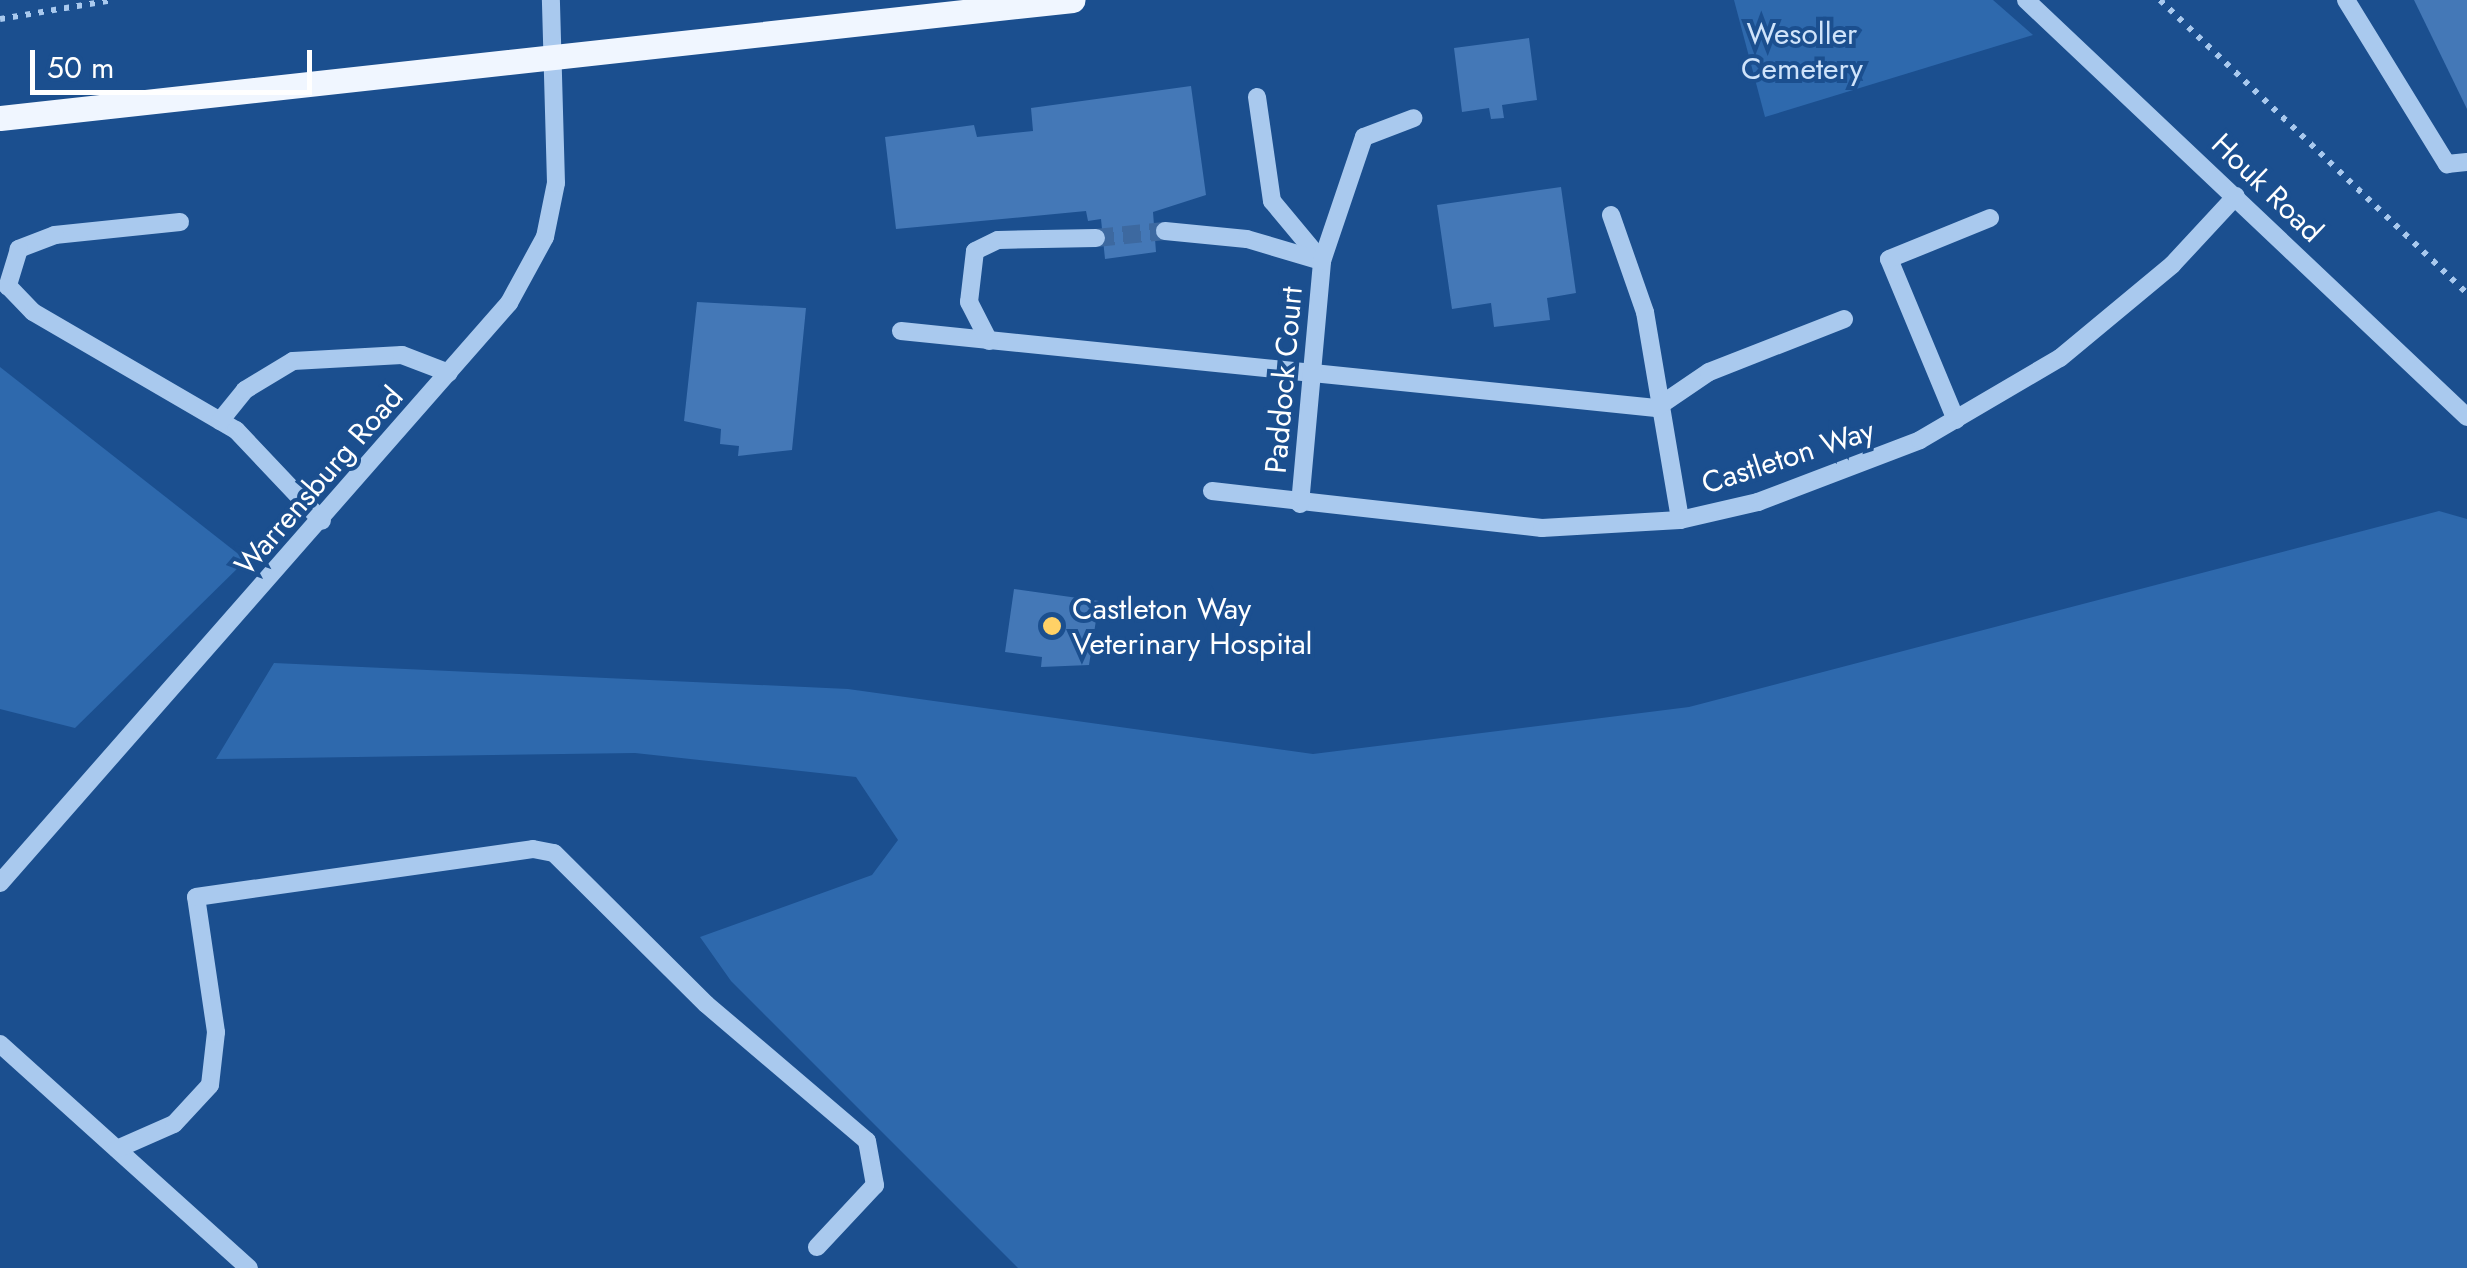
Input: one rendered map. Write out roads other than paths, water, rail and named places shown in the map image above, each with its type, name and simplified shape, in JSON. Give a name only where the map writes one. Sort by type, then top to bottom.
[{"type":"main road","points":[[0,118],[558,60],[1073,0]]},
{"type":"street","name":"Warrensburg Road","points":[[0,883],[322,522],[508,303],[545,238],[558,60],[551,0]]},
{"type":"street","name":"Houk Road","points":[[2026,0],[2467,417]]},
{"type":"street","points":[[2346,0],[2447,164],[2467,162]]},
{"type":"street","points":[[1256,97],[1272,201],[1322,261]]},
{"type":"street","name":"Paddock Court","points":[[1300,504],[1322,261],[1364,137],[1414,118]]},
{"type":"street","name":"Castleton Way","points":[[1212,491],[1300,504],[1542,528],[1680,520],[1838,475],[1956,420],[2113,317],[2236,196]]},
{"type":"street","points":[[1611,215],[1645,312],[1656,408],[1680,520]]},
{"type":"street","points":[[1956,420],[1889,259],[1990,218]]},
{"type":"street","points":[[180,222],[56,235],[18,250],[8,286],[33,312],[220,421],[322,522]]},
{"type":"street","points":[[1165,231],[1247,239],[1322,261]]},
{"type":"street","points":[[989,341],[969,302],[975,251],[998,240],[1096,238]]},
{"type":"street","points":[[901,332],[1656,408],[1709,372],[1844,318]]},
{"type":"street","points":[[220,421],[245,390],[293,361],[402,355],[449,373]]},
{"type":"street","points":[[117,1149],[174,1124],[210,1085],[216,1032],[196,897],[533,849],[554,853],[706,1004],[867,1141],[875,1185],[817,1247]]},
{"type":"street","points":[[0,1044],[249,1268]]},
{"type":"tunnel","points":[[1096,238],[1165,231]]},
{"type":"place","name":"Castleton Way Veterinary Hospital","points":[[1052,626]]},
{"type":"park label","name":"Wesoller Cemetery","points":[[1802,51]]}]
